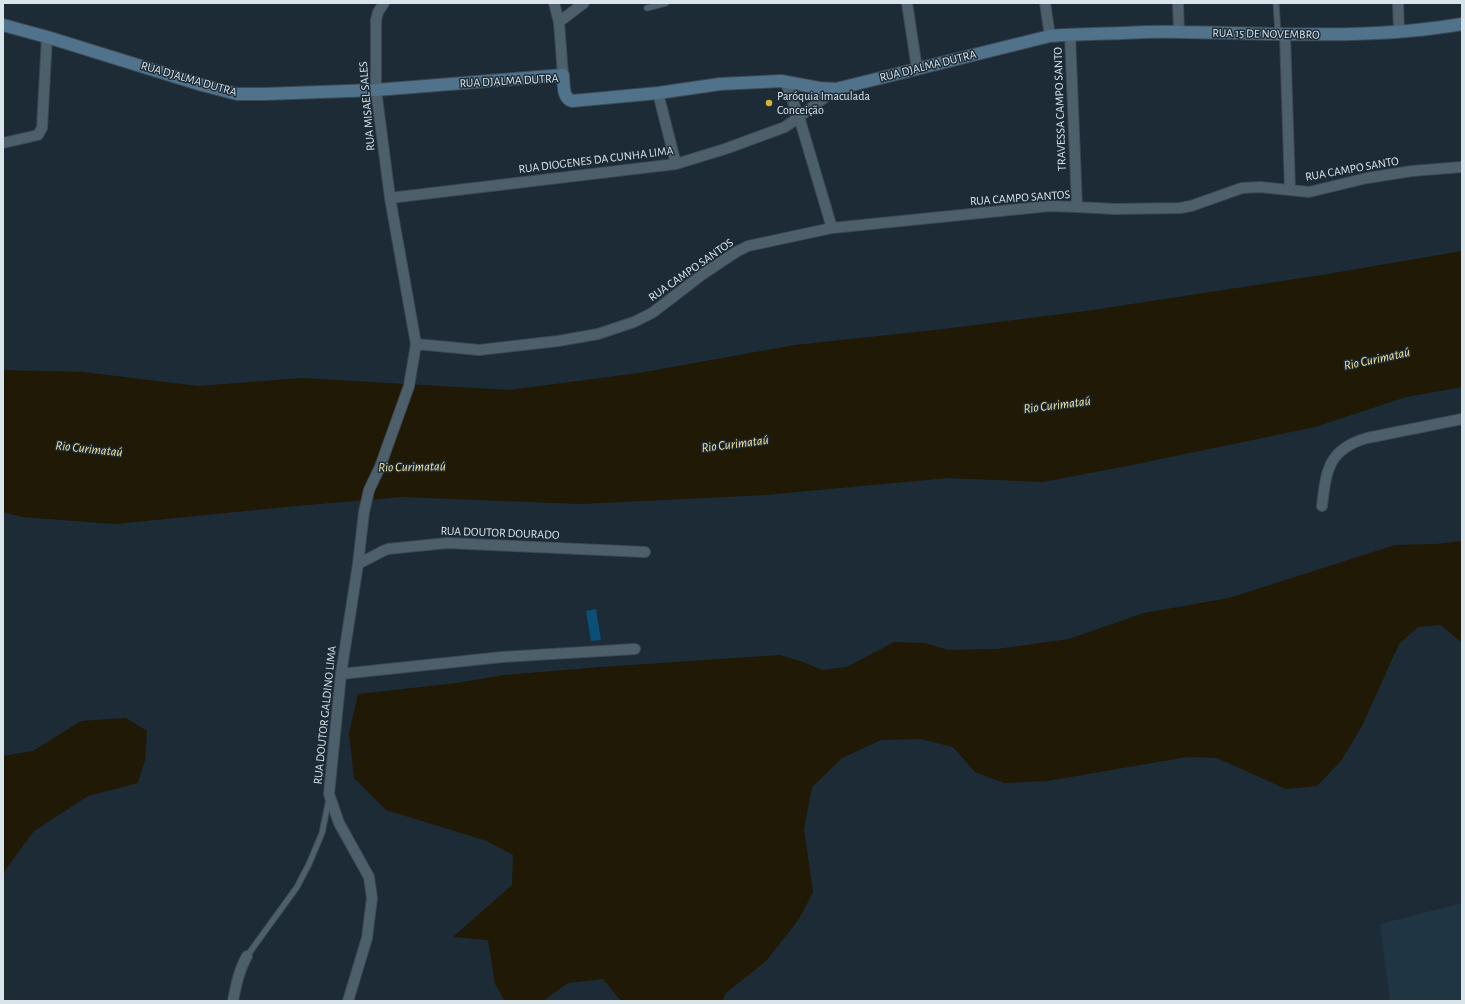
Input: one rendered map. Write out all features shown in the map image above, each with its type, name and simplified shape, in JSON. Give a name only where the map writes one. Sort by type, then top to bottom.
[{"type":"main road","name":"RUA 15 DE NOVEMBRO","points":[[1070,34],[1179,32],[1338,35],[1436,28],[1462,24]]},
{"type":"main road","name":"RUA DJALMA DUTRA","points":[[3,25],[47,37],[202,85],[237,94],[376,90],[563,75],[566,96],[568,100],[572,101],[658,93],[720,84],[785,81],[819,88],[836,89],[1050,36],[1070,34]]},
{"type":"street","name":"RUA MISAEL SALES","points":[[384,3],[378,12],[376,28],[376,90],[390,198]]},
{"type":"street","points":[[554,3],[559,22],[563,75]]},
{"type":"street","points":[[559,22],[584,3]]},
{"type":"street","points":[[907,3],[917,68]]},
{"type":"street","points":[[1045,3],[1050,36]]},
{"type":"street","points":[[1178,3],[1179,32]]},
{"type":"street","points":[[1398,3],[1399,31]]},
{"type":"street","name":"TRAVESSA CAMPO SANTO","points":[[1070,34],[1077,206]]},
{"type":"street","points":[[1281,35],[1290,190]]},
{"type":"street","points":[[3,143],[38,135],[42,128],[47,37]]},
{"type":"street","points":[[785,81],[799,117],[832,228]]},
{"type":"street","name":"RUA DIOGENES DA CUNHA LIMA","points":[[390,198],[676,164],[785,127],[836,89]]},
{"type":"street","points":[[658,93],[676,164]]},
{"type":"street","name":"RUA CAMPO SANTO","points":[[1202,202],[1242,188],[1260,187],[1309,192],[1367,178],[1412,171],[1462,168]]},
{"type":"street","points":[[390,198],[416,344]]},
{"type":"street","name":"RUA CAMPO SANTOS","points":[[416,344],[479,350],[558,341],[598,334],[634,322],[652,313],[703,274],[736,252],[748,246],[832,228],[1050,206],[1077,206],[1115,209],[1180,208],[1202,202]]},
{"type":"street","name":"RUA DOUTOR GALDINO LIMA","points":[[348,1001],[367,938],[372,898],[369,877],[338,823],[329,794],[341,674],[358,564],[364,512],[369,490],[383,460],[409,386],[416,344]]},
{"type":"street","points":[[1322,506],[1324,484],[1330,464],[1339,452],[1357,441],[1367,438],[1462,419]]},
{"type":"street","name":"RUA DOUTOR DOURADO","points":[[358,564],[388,549],[447,542],[645,552]]},
{"type":"street","points":[[341,674],[502,657],[635,649]]},
{"type":"street","points":[[233,1001],[237,979],[247,956]]},
{"type":"lane","points":[[647,8],[666,3]]},
{"type":"lane","points":[[1276,3],[1281,35]]},
{"type":"lane","points":[[247,956],[297,887],[309,864],[322,833],[329,794]]},
{"type":"shaded area","points":[[1462,903],[1462,1001],[1390,1001],[1380,924]]},
{"type":"water","name":"Rio Curimataú","points":[[1462,251],[1462,387],[1406,397],[1315,427],[1043,482],[948,478],[765,495],[581,504],[403,497],[115,524],[22,517],[3,512],[3,370],[83,372],[198,386],[302,378],[509,390],[639,373],[795,345],[944,329],[1093,310],[1328,274]]},
{"type":"water","points":[[1462,541],[1462,643],[1441,625],[1418,627],[1399,644],[1362,726],[1341,761],[1317,786],[1286,789],[1217,758],[1187,757],[1047,781],[1004,783],[975,772],[953,747],[921,739],[881,740],[842,758],[812,787],[804,829],[813,892],[799,919],[766,961],[726,993],[722,1001],[621,1001],[603,979],[568,983],[543,1001],[505,1001],[495,984],[488,940],[453,937],[512,885],[513,855],[487,841],[386,810],[354,778],[349,733],[358,694],[457,683],[504,675],[780,655],[822,670],[847,667],[894,642],[925,643],[948,650],[997,649],[1069,639],[1144,613],[1229,598],[1395,545],[1436,544]]},
{"type":"water","points":[[126,718],[147,731],[145,760],[138,783],[88,796],[34,831],[6,869],[3,876],[3,756],[33,751],[81,721]]},
{"type":"building","points":[[596,609],[601,640],[591,641],[586,611]]},
{"type":"place","name":"Paróquia Imaculada Conceição","points":[[769,103]]}]
